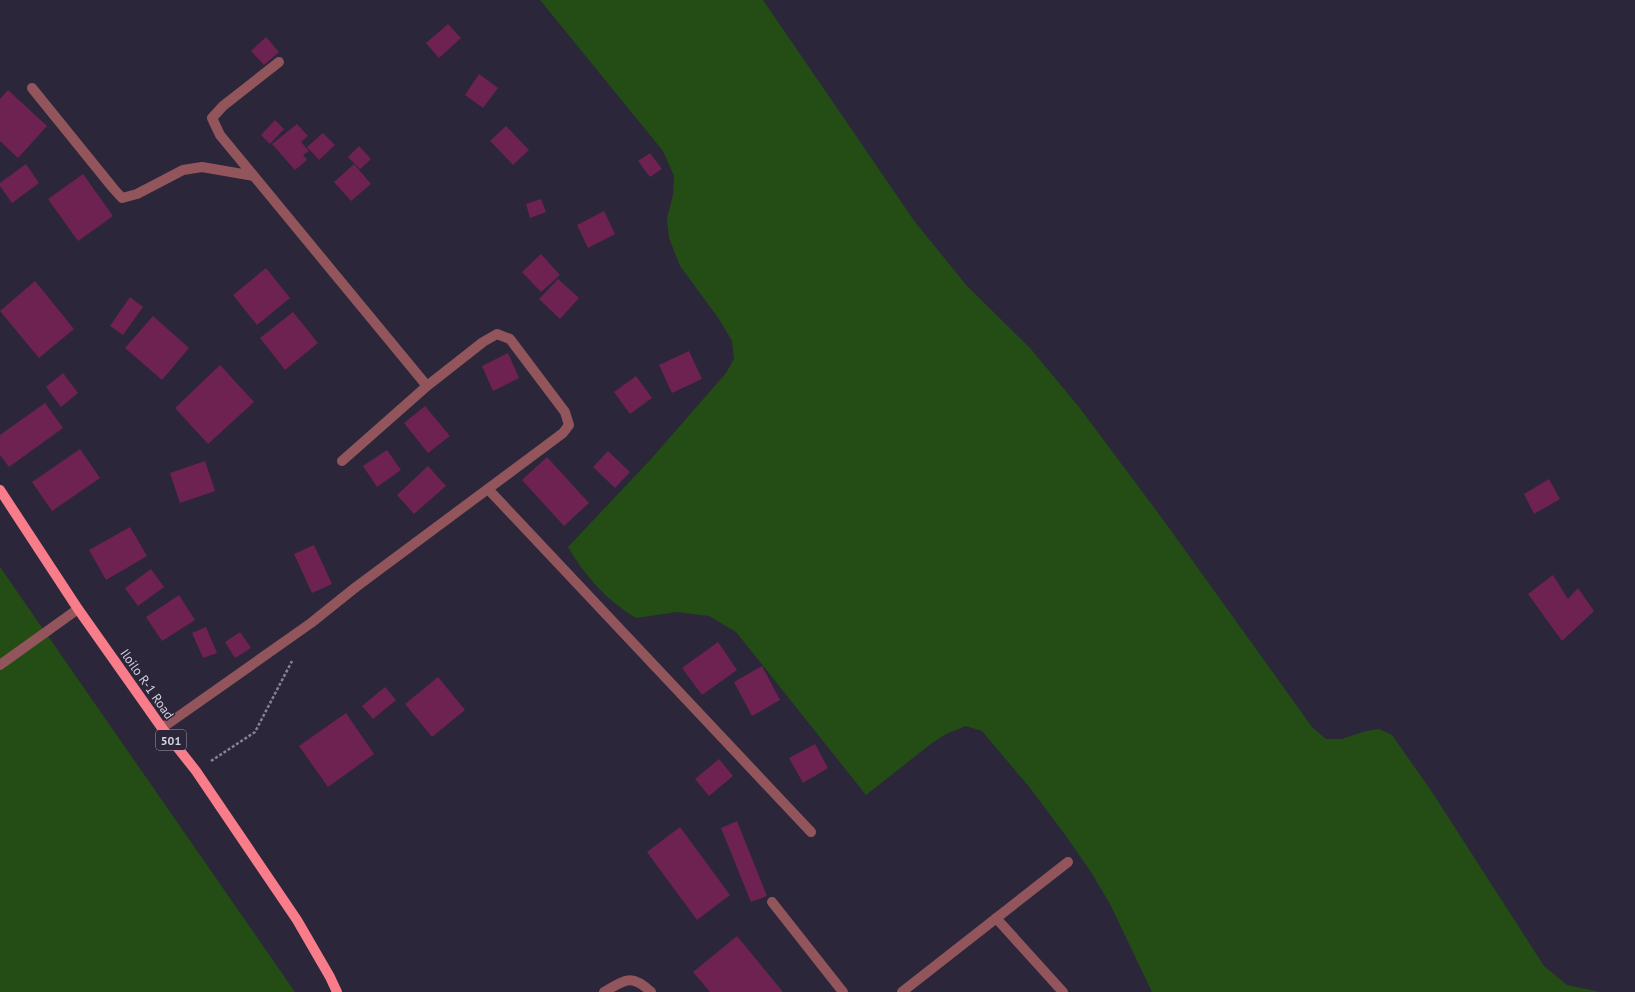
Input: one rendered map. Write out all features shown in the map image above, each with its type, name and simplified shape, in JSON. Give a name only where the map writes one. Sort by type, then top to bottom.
[{"type":"main road","name":"Iloilo R-1 Road","points":[[0,490],[78,609],[162,728],[196,771],[297,920],[337,992]]},
{"type":"street","points":[[278,62],[223,106],[212,118],[220,135],[427,386]]},
{"type":"street","points":[[32,88],[122,198],[137,194],[183,170],[202,167],[254,176]]},
{"type":"street","points":[[162,728],[311,623],[356,587],[563,433],[569,424],[565,412],[510,338],[497,334],[483,342],[427,386],[342,461]]},
{"type":"street","points":[[488,489],[811,832]]},
{"type":"street","points":[[0,665],[78,609]]},
{"type":"street","points":[[903,992],[1068,862]]},
{"type":"street","points":[[772,902],[843,992]]},
{"type":"street","points":[[996,918],[1063,992]]},
{"type":"street","points":[[604,992],[619,983],[631,980],[640,982],[651,992]]},
{"type":"path","points":[[196,771],[255,732],[294,657]]},
{"type":"green space","points":[[540,0],[763,0],[915,222],[967,286],[1030,348],[1079,407],[1164,521],[1312,727],[1326,739],[1342,739],[1366,731],[1379,729],[1392,735],[1432,792],[1544,966],[1567,985],[1600,992],[1152,992],[1110,904],[1091,872],[1030,788],[982,731],[966,726],[946,734],[932,743],[866,795],[736,632],[709,616],[677,612],[636,618],[606,596],[589,578],[568,547],[652,458],[726,373],[734,359],[732,341],[719,319],[680,266],[669,238],[667,218],[673,195],[674,176],[663,151]]},
{"type":"green space","points":[[0,567],[295,992],[0,992]]},
{"type":"building","points":[[448,24],[461,38],[439,58],[426,43]]},
{"type":"building","points":[[266,37],[279,52],[264,65],[251,51]]},
{"type":"building","points":[[479,74],[498,88],[483,108],[465,95]]},
{"type":"building","points":[[8,90],[47,126],[18,158],[0,141],[0,99]]},
{"type":"building","points":[[275,120],[284,129],[270,144],[261,135]]},
{"type":"building","points":[[297,124],[308,136],[301,142],[309,151],[303,155],[307,160],[295,170],[272,144]]},
{"type":"building","points":[[506,126],[529,150],[513,165],[490,141]]},
{"type":"building","points":[[323,133],[335,145],[319,160],[307,147]]},
{"type":"building","points":[[359,146],[371,159],[360,169],[348,157]]},
{"type":"building","points":[[650,153],[662,169],[650,177],[638,161]]},
{"type":"building","points":[[26,164],[39,183],[12,203],[0,186],[0,183]]},
{"type":"building","points":[[354,164],[371,184],[351,201],[334,182]]},
{"type":"building","points":[[83,174],[113,216],[78,241],[48,199]]},
{"type":"building","points":[[541,199],[546,212],[530,218],[526,204]]},
{"type":"building","points":[[604,211],[615,234],[588,248],[577,225]]},
{"type":"building","points":[[541,254],[560,275],[541,292],[522,272]]},
{"type":"building","points":[[266,268],[290,298],[257,325],[233,295]]},
{"type":"building","points":[[558,279],[579,298],[560,319],[539,299]]},
{"type":"building","points":[[35,281],[74,329],[39,358],[0,311]]},
{"type":"building","points":[[130,297],[143,307],[123,335],[110,326]]},
{"type":"building","points":[[293,312],[318,343],[285,370],[260,338]]},
{"type":"building","points":[[153,316],[189,348],[162,380],[125,348]]},
{"type":"building","points":[[689,351],[702,379],[672,393],[659,365]]},
{"type":"building","points":[[508,353],[519,378],[493,391],[482,366]]},
{"type":"building","points":[[220,365],[254,402],[208,444],[175,408]]},
{"type":"building","points":[[63,373],[78,393],[61,407],[46,387]]},
{"type":"building","points":[[636,376],[652,398],[630,414],[614,392]]},
{"type":"building","points":[[45,403],[63,428],[9,467],[0,455],[0,435]]},
{"type":"building","points":[[425,406],[450,436],[428,453],[404,423]]},
{"type":"building","points":[[80,449],[100,478],[52,511],[32,482]]},
{"type":"building","points":[[387,450],[401,470],[377,487],[363,466]]},
{"type":"building","points":[[608,451],[630,472],[615,488],[593,467]]},
{"type":"building","points":[[547,457],[589,503],[564,526],[522,480]]},
{"type":"building","points":[[205,461],[215,491],[180,503],[170,473]]},
{"type":"building","points":[[428,466],[446,486],[414,514],[397,495]]},
{"type":"building","points":[[1549,479],[1560,499],[1534,514],[1524,494]]},
{"type":"building","points":[[130,527],[147,556],[106,580],[89,550]]},
{"type":"building","points":[[314,545],[332,584],[312,593],[294,554]]},
{"type":"building","points":[[151,569],[164,587],[138,606],[125,588]]},
{"type":"building","points":[[1553,575],[1568,599],[1578,588],[1594,611],[1562,641],[1528,594]]},
{"type":"building","points":[[179,595],[195,620],[162,641],[146,617]]},
{"type":"building","points":[[206,627],[217,653],[203,658],[192,633]]},
{"type":"building","points":[[240,632],[251,648],[235,658],[225,642]]},
{"type":"building","points":[[718,642],[737,670],[702,695],[682,668]]},
{"type":"building","points":[[762,666],[780,700],[752,716],[734,682]]},
{"type":"building","points":[[438,677],[465,710],[432,737],[405,704]]},
{"type":"building","points":[[385,687],[396,700],[373,719],[362,706]]},
{"type":"building","points":[[346,713],[374,754],[328,787],[299,746]]},
{"type":"building","points":[[815,744],[828,768],[803,783],[789,758]]},
{"type":"building","points":[[719,759],[733,776],[709,796],[695,779]]},
{"type":"building","points":[[737,821],[767,896],[751,902],[721,828]]},
{"type":"building","points":[[680,827],[730,895],[697,920],[647,852]]},
{"type":"building","points":[[737,936],[783,992],[710,992],[693,972]]}]
